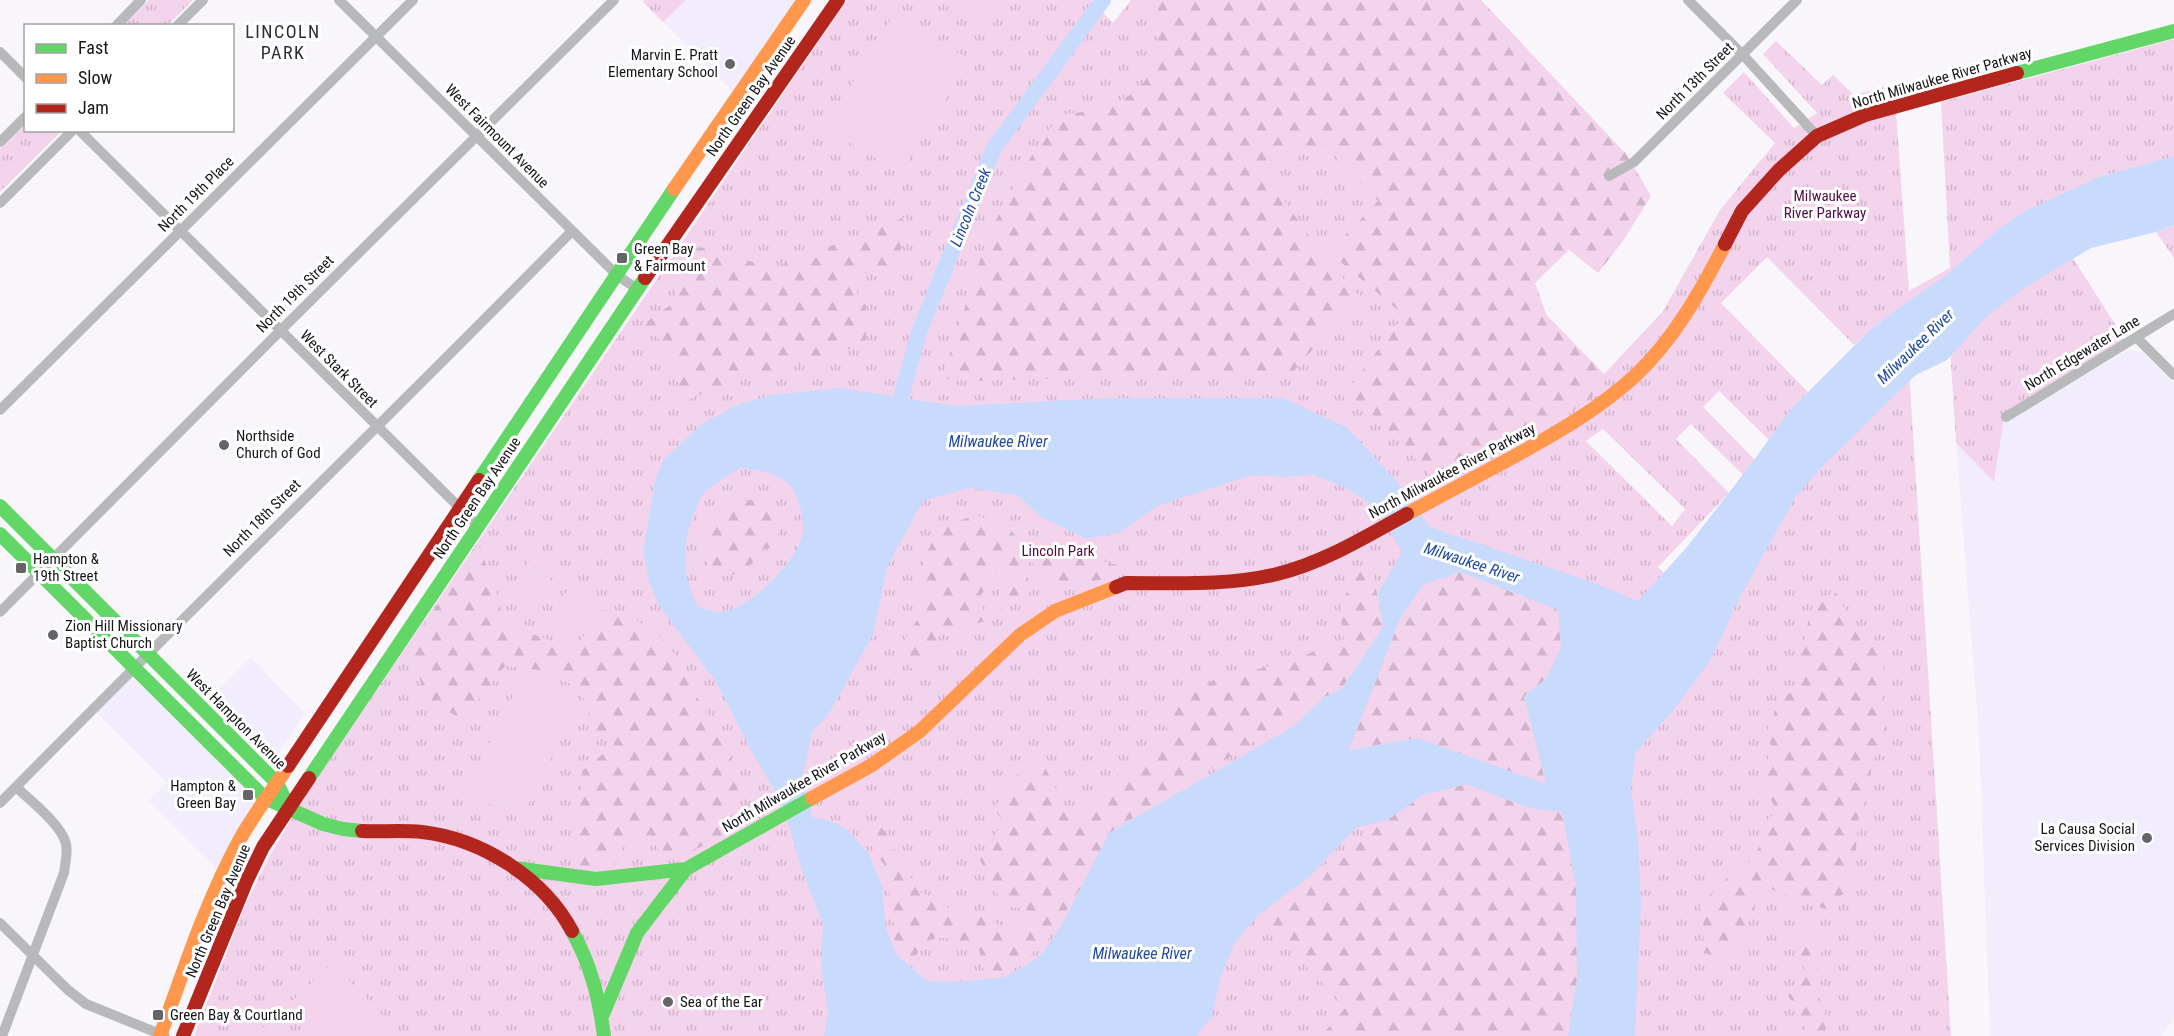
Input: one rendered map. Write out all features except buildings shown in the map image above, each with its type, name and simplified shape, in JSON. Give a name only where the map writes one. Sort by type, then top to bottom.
[{"type":"main road","name":"North Green Bay Avenue","points":[[162,1035],[191,950],[226,865],[265,798],[804,0]]},
{"type":"main road","name":"North Green Bay Avenue","points":[[183,1036],[246,882],[263,847],[637,289],[838,0]]},
{"type":"main road","name":"North Milwaukee River Parkway","points":[[515,868],[596,879],[686,868],[872,765],[920,731],[1020,635],[1055,611],[1126,583],[1221,583],[1278,574],[1337,552],[1578,422],[1635,376],[1655,355],[1704,285],[1742,211],[1779,170],[1817,136],[1865,115],[1907,102],[2174,31]]},
{"type":"main road","name":"West Hampton Avenue","points":[[0,507],[277,783],[289,808]]},
{"type":"main road","points":[[0,534],[265,798],[311,820],[335,828],[425,832],[463,842],[496,856],[515,868],[540,889],[560,911],[580,941],[595,981],[603,1014],[604,1036]]},
{"type":"main road","name":"North Milwaukee River Parkway","points":[[603,1014],[637,933],[686,868]]},
{"type":"street","points":[[118,24],[141,0]]},
{"type":"street","points":[[179,24],[202,0]]},
{"type":"street","name":"West Fairmount Avenue","points":[[339,0],[617,275],[637,289]]},
{"type":"street","name":"North 19th Place","points":[[0,410],[413,0]]},
{"type":"street","name":"North 19th Street","points":[[0,612],[614,0]]},
{"type":"street","points":[[1688,0],[1743,55],[1817,136]]},
{"type":"street","name":"North 13th Street","points":[[1609,176],[1634,162],[1797,0]]},
{"type":"street","points":[[0,52],[24,76]]},
{"type":"street","points":[[0,142],[24,118]]},
{"type":"street","points":[[0,202],[72,132]]},
{"type":"street","name":"West Stark Street","points":[[80,132],[477,526]]},
{"type":"street","name":"North 18th Street","points":[[0,803],[147,653],[572,231]]},
{"type":"street","name":"North Edgewater Lane","points":[[2006,417],[2174,314]]},
{"type":"street","points":[[2137,338],[2174,375]]},
{"type":"street","points":[[2,1036],[64,873],[67,856],[66,843],[61,832],[16,786]]},
{"type":"street","points":[[0,923],[68,990],[86,1004],[162,1035]]},
{"type":"shaded area","name":"Marvin E. Pratt Elementary School","points":[[641,0],[799,0],[735,94]]},
{"type":"shaded area","points":[[2130,349],[2145,354],[2174,383],[2174,1018],[2162,1036],[1990,1036],[1979,735],[1956,443],[1994,481],[2003,423]]},
{"type":"shaded area","points":[[251,657],[305,714],[274,759],[211,698]]},
{"type":"shaded area","points":[[134,668],[265,798],[222,875],[149,800],[167,783],[93,709]]},
{"type":"green space","points":[[149,0],[193,0],[169,24],[125,24]]},
{"type":"green space","points":[[645,0],[686,0],[663,22],[643,2]]},
{"type":"green space","name":"Lincoln Park","points":[[847,0],[1091,0],[1113,23],[1131,0],[1474,0],[1627,155],[1541,241],[1499,266],[1604,374],[1663,311],[1720,210],[1775,143],[1723,93],[1744,72],[1794,128],[1817,113],[1763,54],[1776,41],[1822,85],[1833,75],[1854,95],[1894,84],[1909,291],[1950,268],[1941,102],[2174,39],[2174,157],[2099,177],[2091,248],[2073,258],[2125,340],[2005,412],[1994,482],[1956,443],[1950,347],[1881,321],[1854,345],[1767,257],[1721,303],[1808,392],[1769,440],[1719,391],[1703,407],[1755,460],[1743,475],[1691,424],[1676,439],[1729,493],[1658,567],[1666,575],[1909,370],[1951,1036],[194,1036],[244,908],[268,859],[308,791]],"holes":[[[1603,429],[1685,509],[1672,526],[1586,441]]]},
{"type":"green space","points":[[937,0],[1007,0],[988,32]]},
{"type":"green space","points":[[1154,0],[1481,0],[1627,155],[1651,196],[1623,241],[1598,273],[1569,250],[1535,283],[1547,316],[1604,374],[1590,399],[1530,440],[1440,486],[1376,417],[1343,397],[1404,315],[1337,259],[1334,247],[1378,201],[1325,145],[1279,150],[1263,170],[1328,263],[1359,295],[1294,371],[971,381],[942,378],[988,235],[1026,164],[1060,115],[1104,109],[1139,90],[1160,56]]},
{"type":"green space","points":[[894,14],[970,60],[901,173],[825,128]]},
{"type":"green space","points":[[24,124],[24,132],[61,132],[0,192],[0,149]]},
{"type":"green space","points":[[905,217],[910,228],[889,276],[853,272],[858,297],[866,305],[866,344],[711,389],[686,401],[659,339],[642,325],[672,304],[688,264],[687,253],[700,247],[774,268]]},
{"type":"green space","points":[[2174,225],[2174,258],[2156,232]]},
{"type":"green space","points":[[758,499],[772,509],[779,518],[780,530],[776,547],[762,549],[752,563],[740,572],[710,578],[704,530],[732,502]]},
{"type":"green space","points":[[976,515],[1007,526],[1020,541],[1117,565],[1114,578],[1051,587],[1031,561],[1026,565],[1030,592],[1002,612],[999,589],[1010,576],[1004,563],[981,595],[985,621],[937,637],[930,660],[920,674],[895,656],[917,620],[925,556],[940,527]]},
{"type":"green space","points":[[478,543],[499,599],[502,623],[575,649],[601,610],[624,611],[668,643],[741,778],[734,810],[722,839],[690,851],[659,851],[649,835],[624,846],[610,871],[575,866],[582,771],[614,745],[608,735],[594,731],[580,688],[538,670],[505,666],[464,718],[430,705],[408,649]]},
{"type":"green space","points":[[1370,557],[1383,627],[1342,688],[1109,833],[1082,886],[1048,939],[1005,977],[984,972],[978,944],[936,938],[922,942],[914,961],[898,950],[893,936],[895,927],[888,907],[891,899],[885,877],[885,866],[866,838],[881,826],[919,891],[959,914],[980,914],[1016,934],[1030,915],[1025,908],[1005,907],[980,860],[1003,821],[994,809],[1012,778],[1042,762],[1072,819],[1126,766],[1167,739],[1164,715],[1205,683],[1295,659],[1344,639],[1340,614],[1351,578]]},
{"type":"green space","points":[[531,558],[554,574],[528,612],[505,596]]},
{"type":"green space","points":[[1460,572],[1558,610],[1561,647],[1547,678],[1524,697],[1546,785],[1417,738],[1349,750],[1400,619],[1423,585]]},
{"type":"green space","points":[[571,585],[595,602],[568,640],[545,624]]},
{"type":"green space","points":[[1836,593],[1854,626],[1864,637],[1884,649],[1880,717],[1887,728],[1885,743],[1871,763],[1871,784],[1859,814],[1854,871],[1843,894],[1825,909],[1762,886],[1754,911],[1737,947],[1723,957],[1703,953],[1704,926],[1700,915],[1700,902],[1721,886],[1731,873],[1746,867],[1760,846],[1768,819],[1777,812],[1763,784],[1771,745],[1767,733],[1777,705],[1796,687],[1794,669],[1811,612],[1819,600]]},
{"type":"green space","points":[[523,676],[578,704],[521,819],[465,792]]},
{"type":"green space","points":[[1466,784],[1529,808],[1562,811],[1576,886],[1577,979],[1568,1036],[1321,1036],[1346,1007],[1258,915],[1357,840],[1423,795]]},
{"type":"green space","points":[[1805,930],[1810,930],[1822,948],[1815,989],[1825,1010],[1826,1036],[1806,1036],[1802,1018],[1788,996],[1803,977],[1804,966],[1793,944],[1795,937]]},
{"type":"green space","points":[[332,963],[403,1036],[313,1036],[286,1007]]},
{"type":"green space","points":[[252,1017],[273,1036],[235,1036]]},
{"type":"water","name":"Milwaukee River","points":[[2174,156],[2174,225],[2156,232],[2091,248],[2023,289],[1987,316],[1947,360],[1916,375],[1895,395],[1821,468],[1795,498],[1741,595],[1710,661],[1672,712],[1636,752],[1631,790],[1638,837],[1641,904],[1635,1036],[1568,1036],[1577,979],[1576,886],[1562,812],[1529,808],[1466,784],[1423,795],[1389,819],[1356,828],[1310,876],[1258,915],[1234,944],[1220,979],[1212,1017],[1196,1036],[824,1036],[828,1012],[821,966],[823,924],[777,795],[716,682],[660,607],[649,582],[643,551],[656,477],[664,459],[702,424],[737,405],[772,395],[840,388],[955,406],[1109,398],[1283,398],[1347,428],[1394,478],[1430,527],[1589,581],[1638,601],[1687,547],[1790,410],[1868,332],[1944,277],[2001,227],[2027,210],[2099,177]],"holes":[[[741,468],[772,474],[788,483],[795,493],[803,521],[800,542],[794,554],[775,578],[752,598],[722,612],[698,607],[686,572],[685,560],[690,524],[703,494]],[[1252,475],[1282,477],[1314,475],[1348,489],[1376,508],[1402,552],[1378,593],[1383,627],[1342,688],[1323,698],[1294,726],[1109,833],[1063,923],[1040,956],[1005,977],[955,982],[927,981],[897,955],[886,929],[882,885],[868,853],[847,829],[828,820],[813,818],[802,779],[812,732],[828,715],[873,635],[887,567],[923,501],[970,488],[1017,495],[1041,517],[1087,539],[1121,532],[1157,506]],[[1460,572],[1558,610],[1561,647],[1547,678],[1524,696],[1546,784],[1417,738],[1349,750],[1400,619],[1423,585]]]},
{"type":"waterway","name":"Lincoln Creek","points":[[895,419],[919,332],[994,148],[1103,0]]},
{"type":"traffic: fast","points":[[2017,73],[2174,31]]},
{"type":"traffic: fast","points":[[479,480],[674,189]]},
{"type":"traffic: fast","points":[[309,778],[645,278]]},
{"type":"traffic: fast","points":[[0,506],[277,783],[289,808]]},
{"type":"traffic: fast","points":[[0,534],[265,798],[323,824],[362,831]]},
{"type":"traffic: fast","points":[[515,868],[596,879],[686,869],[812,798]]},
{"type":"traffic: fast","points":[[603,1014],[637,933],[686,869]]},
{"type":"traffic: fast","points":[[572,931],[593,982],[604,1036]]},
{"type":"traffic: slow","points":[[674,189],[804,0]]},
{"type":"traffic: slow","points":[[1407,514],[1547,438],[1593,409],[1622,387],[1650,361],[1675,330],[1725,244]]},
{"type":"traffic: slow","points":[[812,798],[872,765],[920,731],[1020,635],[1055,611],[1116,587]]},
{"type":"traffic: slow","points":[[160,1036],[196,936],[228,863],[245,830],[288,766]]},
{"type":"traffic: jam","points":[[645,278],[838,0]]},
{"type":"traffic: jam","points":[[1725,244],[1742,211],[1779,170],[1817,136],[1865,115],[2017,73]]},
{"type":"traffic: jam","points":[[288,766],[479,480]]},
{"type":"traffic: jam","points":[[1116,587],[1126,583],[1221,582],[1277,574],[1327,556],[1407,514]]},
{"type":"traffic: jam","points":[[183,1036],[246,882],[263,847],[309,778]]},
{"type":"traffic: jam","points":[[362,831],[422,832],[445,836],[488,852],[528,878],[560,912],[572,931]]},
{"type":"place","name":"Marvin E. Pratt Elementary School","points":[[730,64]]},
{"type":"place","name":"Green Bay & Fairmount","points":[[622,258]]},
{"type":"place","name":"Northside Church of God","points":[[224,445]]},
{"type":"place","name":"Hampton & 19th Street","points":[[21,568]]},
{"type":"place","name":"Zion Hill Missionary Baptist Church","points":[[53,635]]},
{"type":"place","name":"Hampton & Green Bay","points":[[248,795]]},
{"type":"place","name":"La Causa Social Services Division","points":[[2147,838]]},
{"type":"place","name":"Sea of the Ear","points":[[668,1002]]},
{"type":"place","name":"Green Bay & Courtland","points":[[158,1015]]},
{"type":"district","name":"LINCOLN PARK","points":[[283,42]]},
{"type":"park label","name":"Milwaukee River Parkway","points":[[1825,204]]}]
